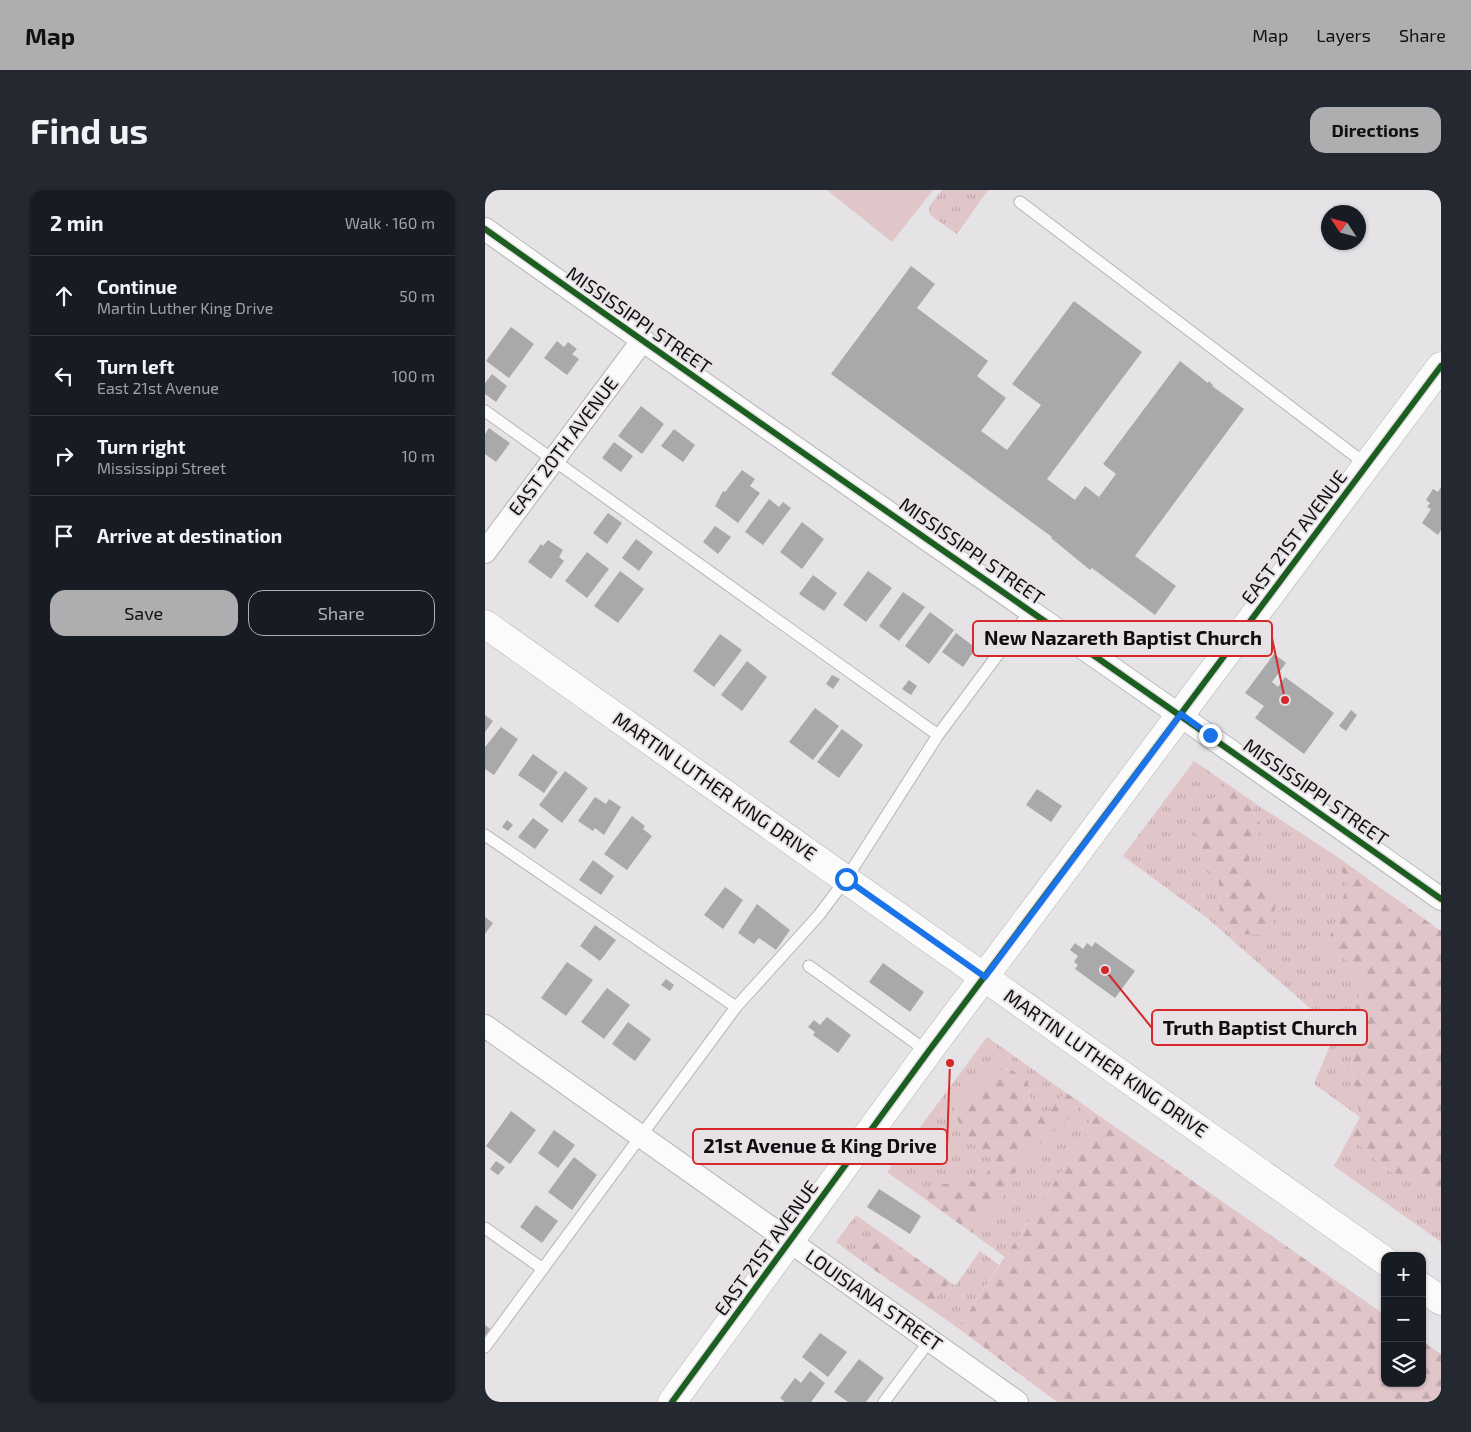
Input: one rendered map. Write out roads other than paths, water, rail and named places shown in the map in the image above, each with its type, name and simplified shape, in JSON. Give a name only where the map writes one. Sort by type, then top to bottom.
[{"type":"street","name":"MISSISSIPPI STREET","points":[[485,229],[642,341],[1181,714],[1441,899]]},
{"type":"street","name":"EAST 20TH AVENUE","points":[[485,552],[642,341]]},
{"type":"street","name":"EAST 21ST AVENUE","points":[[672,1402],[928,1052],[1441,366]]},
{"type":"street","name":"MARTIN LUTHER KING DRIVE","points":[[485,624],[1381,1258]]},
{"type":"street","name":"LOUISIANA STREET","points":[[485,1026],[1017,1402]]},
{"type":"street","points":[[1426,1290],[1441,1300]]},
{"type":"lane","points":[[1021,202],[1367,465]]},
{"type":"lane","points":[[485,411],[938,735]]},
{"type":"lane","points":[[485,1347],[736,1007],[819,915],[846,879],[938,735],[1031,610]]},
{"type":"lane","points":[[485,835],[736,1007]]},
{"type":"lane","points":[[809,966],[928,1052]]},
{"type":"lane","points":[[485,1228],[543,1269]]},
{"type":"lane","points":[[884,1402],[930,1340]]},
{"type":"place","name":"New Nazareth Baptist Church","points":[[1285,700]]},
{"type":"place","name":"Truth Baptist Church","points":[[1105,970]]},
{"type":"place","name":"21st Avenue & King Drive","points":[[950,1063]]}]
